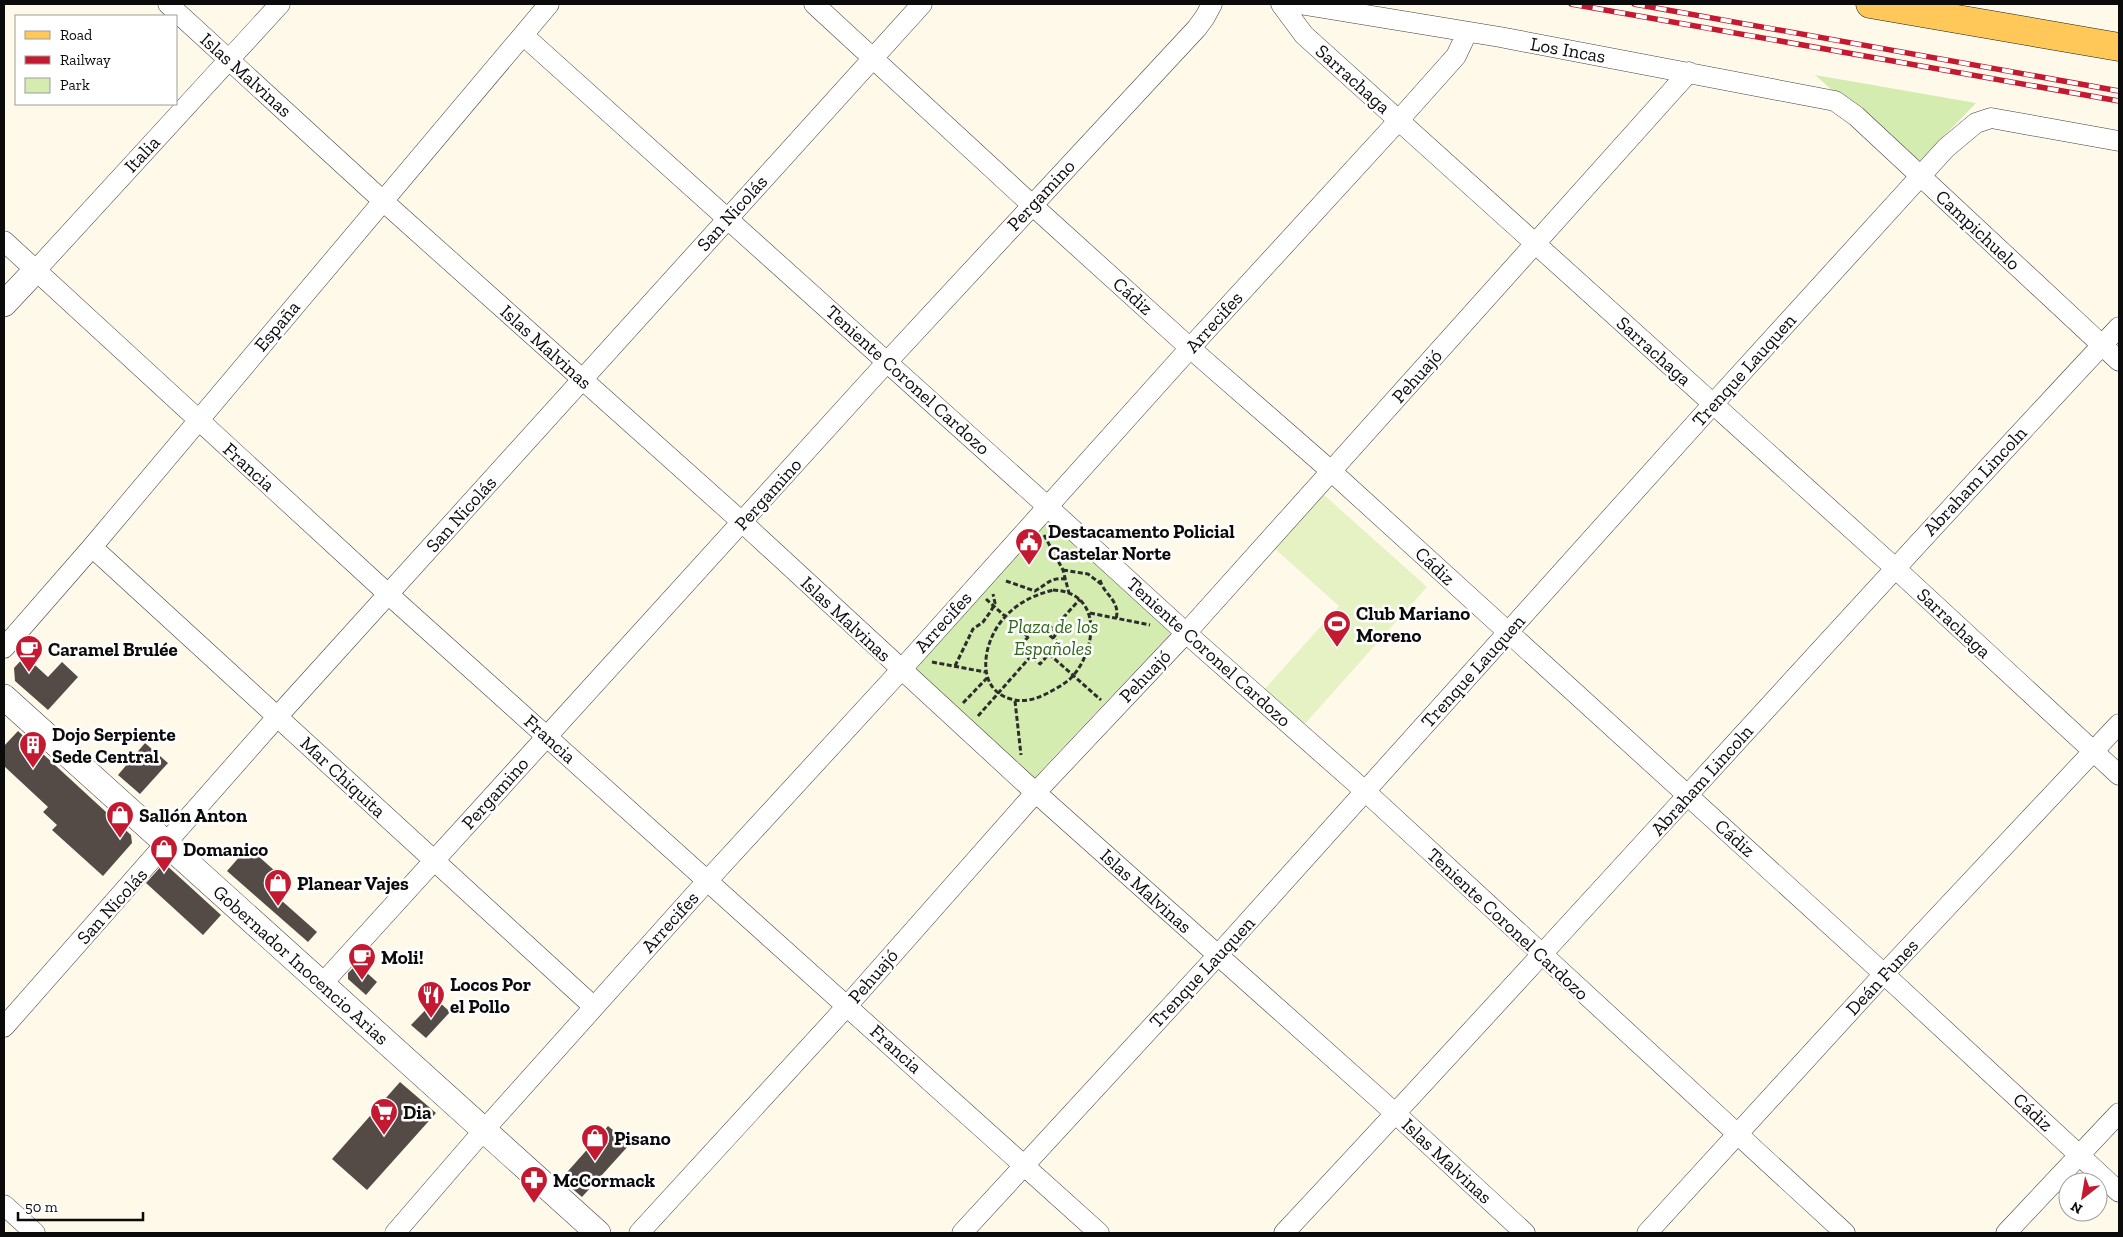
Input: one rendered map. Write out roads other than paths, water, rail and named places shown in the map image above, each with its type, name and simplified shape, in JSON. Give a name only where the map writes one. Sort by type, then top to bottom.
[{"type":"main road","points":[[1870,4],[2119,47]]},
{"type":"street","name":"Islas Malvinas","points":[[168,4],[582,380],[906,664],[951,715],[966,729],[1396,1114],[1525,1233]]},
{"type":"street","name":"Italia","points":[[4,304],[280,4]]},
{"type":"street","name":"España","points":[[4,648],[92,547],[548,4]]},
{"type":"street","name":"Cádiz","points":[[814,4],[1190,348],[1332,471],[1507,633],[1688,795],[2119,1192]]},
{"type":"street","name":"San Nicolás","points":[[4,1027],[167,844],[277,716],[922,4]]},
{"type":"street","name":"Pergamino","points":[[322,984],[546,736],[743,523],[887,362],[1197,28],[1212,4]]},
{"type":"street","name":"Sarrachaga","points":[[1281,4],[1304,35],[1895,568],[2119,776]]},
{"type":"street","name":"Los Incas","points":[[1299,4],[1689,72],[1835,102]]},
{"type":"street","name":"Arrecifes","points":[[396,1233],[484,1130],[707,881],[1399,120],[1456,56],[1467,33]]},
{"type":"street","name":"Teniente Coronel Cardozo","points":[[523,35],[1048,506],[1186,633],[1366,792],[1845,1233]]},
{"type":"street","name":"Pehuajó","points":[[639,1233],[847,1006],[1030,787],[1112,710],[1186,633],[1689,72]]},
{"type":"street","name":"Campichuelo","points":[[1835,102],[1856,116],[2119,361]]},
{"type":"street","name":"Trenque Lauquen","points":[[962,1233],[1366,792],[1920,175],[1966,131],[1976,123],[1991,118],[2119,141]]},
{"type":"street","name":"Francia","points":[[4,241],[388,594],[1099,1233]]},
{"type":"street","name":"Abraham Lincoln","points":[[1284,1233],[1542,956],[1895,568],[2119,327]]},
{"type":"street","name":"Mar Chiquita","points":[[92,547],[594,1007]]},
{"type":"street","name":"Gobernador Inocencio Arias","points":[[4,696],[598,1233]]},
{"type":"street","name":"Deán Funes","points":[[1647,1233],[1884,974],[2119,724]]},
{"type":"street","points":[[2006,1233],[2119,1113]]},
{"type":"street","points":[[4,1205],[35,1233]]},
{"type":"railway","points":[[1571,4],[2119,101]]},
{"type":"railway","points":[[1634,4],[2119,91]]},
{"type":"place","name":"Destacamento Policial Castelar Norte","points":[[1029,566]]},
{"type":"place","name":"Club Mariano Moreno","points":[[1337,648]]},
{"type":"place","name":"Caramel Brulée","points":[[29,673]]},
{"type":"place","name":"Dojo Serpiente Sede Central","points":[[33,769]]},
{"type":"place","name":"Sallón Anton","points":[[120,839]]},
{"type":"place","name":"Domanico","points":[[164,873]]},
{"type":"place","name":"Planear Vajes","points":[[278,907]]},
{"type":"place","name":"Moli!","points":[[362,981]]},
{"type":"place","name":"Locos Por el Pollo","points":[[431,1019]]},
{"type":"place","name":"Dia","points":[[384,1136]]},
{"type":"place","name":"Pisano","points":[[595,1162]]},
{"type":"place","name":"McCormack","points":[[534,1204]]},
{"type":"park label","name":"Plaza de los Españoles","points":[[1053,637]]}]
